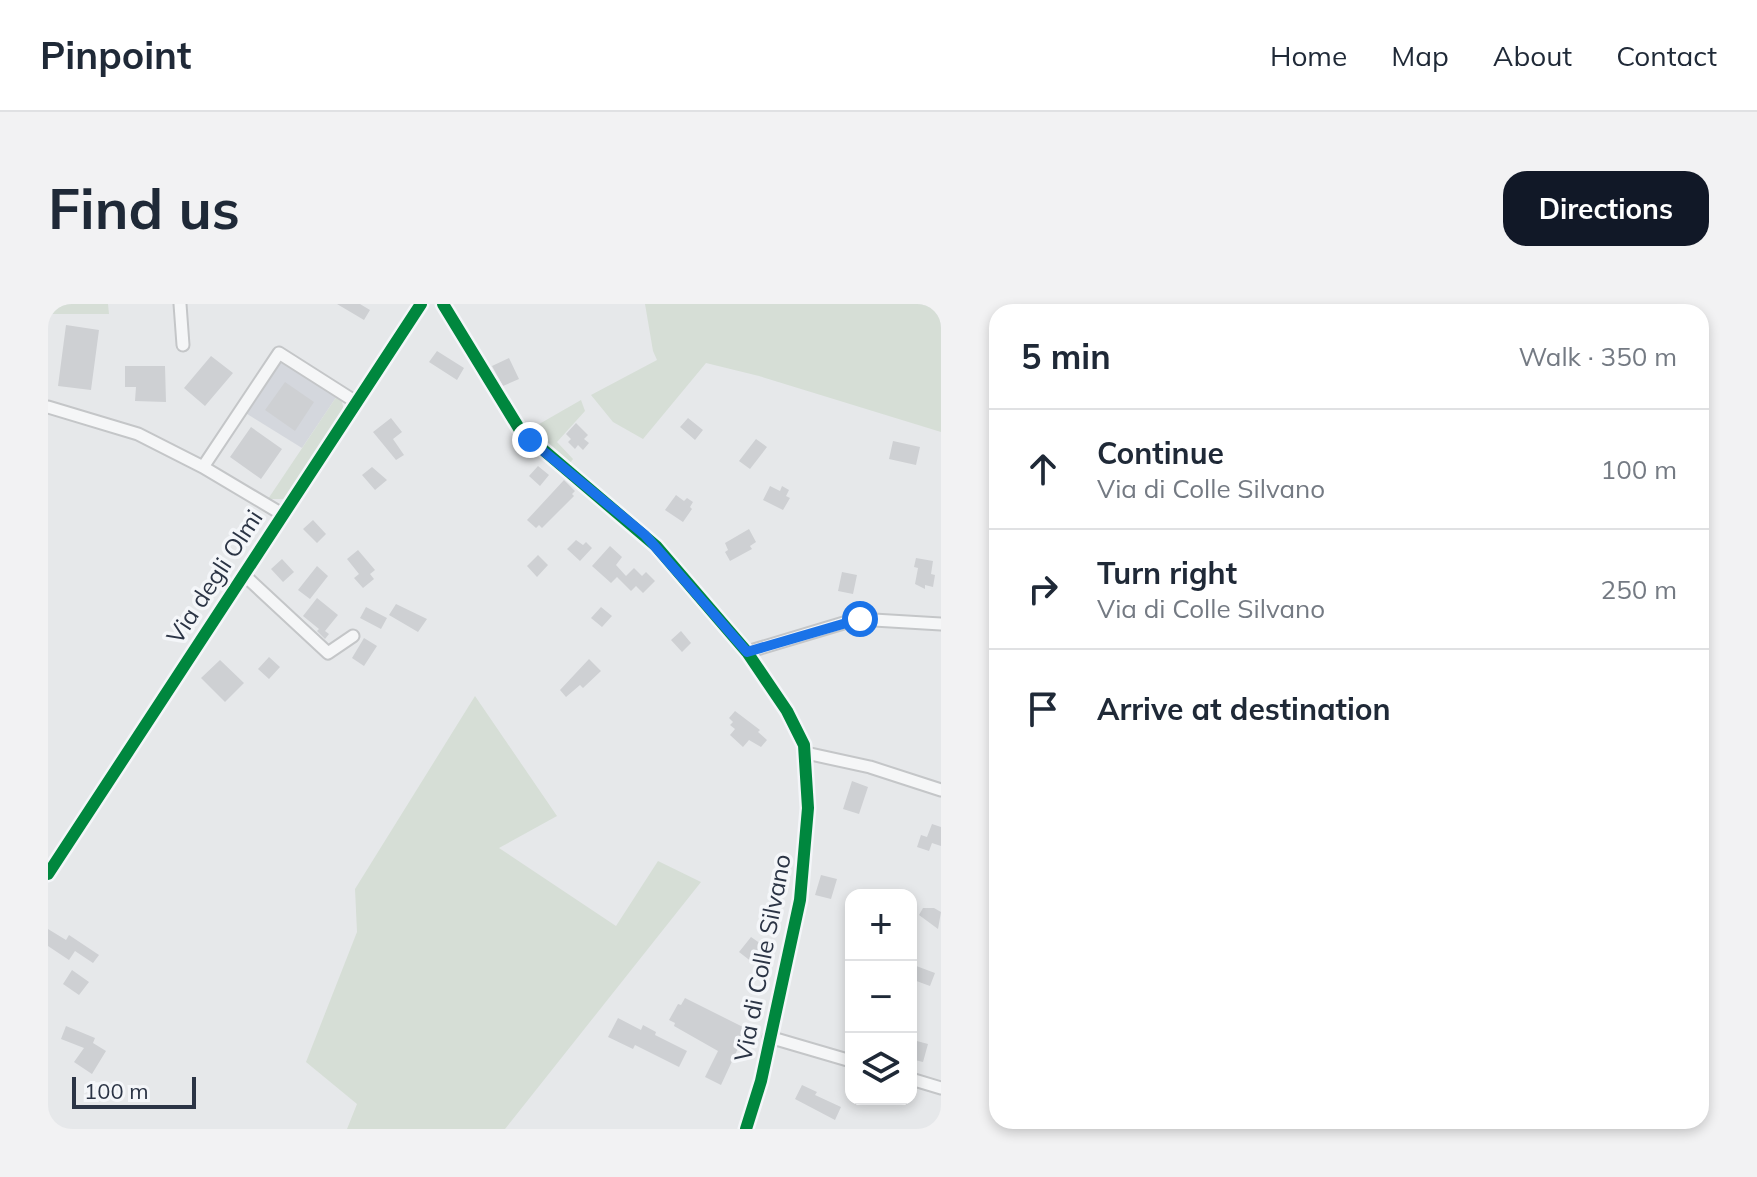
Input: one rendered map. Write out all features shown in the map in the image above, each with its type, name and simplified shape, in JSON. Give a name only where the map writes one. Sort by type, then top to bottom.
[{"type":"street","points":[[180,304],[183,345]]},
{"type":"street","name":"Via degli Olmi","points":[[48,874],[421,304]]},
{"type":"street","name":"Via di Colle Silvano","points":[[443,304],[520,430],[645,535],[747,652],[790,716],[806,753],[808,808],[802,887],[761,1081],[746,1129]]},
{"type":"street","points":[[203,467],[279,353],[356,402]]},
{"type":"street","points":[[48,407],[127,429],[203,467],[282,514]]},
{"type":"street","points":[[243,574],[328,653],[353,636]]},
{"type":"street","points":[[747,652],[857,619],[941,624]]},
{"type":"street","points":[[806,753],[877,769],[941,790]]},
{"type":"street","points":[[769,1037],[845,1059]]},
{"type":"street","points":[[917,1081],[941,1088]]},
{"type":"shaded area","points":[[48,304],[108,304],[109,314],[48,314]]},
{"type":"shaded area","points":[[645,304],[941,304],[941,432],[759,376],[706,363],[643,439],[613,422],[591,395],[657,360]]},
{"type":"shaded area","points":[[280,362],[337,396],[302,448],[244,412]]},
{"type":"shaded area","points":[[337,396],[344,411],[286,499],[268,499]]},
{"type":"shaded area","points":[[581,400],[585,411],[557,442],[573,459],[570,463],[527,431]]},
{"type":"shaded area","points":[[475,696],[557,816],[499,848],[616,926],[658,861],[701,882],[505,1129],[347,1129],[357,1104],[306,1062],[357,932],[355,889]]},
{"type":"building","points":[[337,304],[360,304],[370,310],[364,320]]},
{"type":"building","points":[[66,325],[99,330],[91,390],[58,386]]},
{"type":"building","points":[[437,351],[464,368],[457,380],[429,362]]},
{"type":"building","points":[[211,356],[233,373],[205,406],[184,388]]},
{"type":"building","points":[[509,358],[519,379],[503,386],[492,366]]},
{"type":"building","points":[[125,366],[165,366],[166,402],[135,401],[136,387],[125,387]]},
{"type":"building","points":[[285,382],[314,402],[295,431],[265,410]]},
{"type":"building","points":[[391,418],[402,432],[393,439],[404,455],[396,460],[373,432]]},
{"type":"building","points":[[688,418],[703,430],[695,440],[680,427]]},
{"type":"building","points":[[576,423],[588,435],[584,439],[589,443],[583,450],[578,445],[575,449],[568,442],[571,439],[566,434]]},
{"type":"building","points":[[251,427],[282,449],[261,479],[230,457]]},
{"type":"building","points":[[756,439],[767,447],[750,469],[739,461]]},
{"type":"building","points":[[893,441],[920,447],[916,465],[889,459]]},
{"type":"building","points":[[538,466],[549,475],[540,486],[529,476]]},
{"type":"building","points":[[372,467],[387,480],[375,490],[362,475]]},
{"type":"building","points":[[564,480],[575,491],[574,496],[542,528],[539,525],[536,528],[527,520]]},
{"type":"building","points":[[770,486],[780,491],[782,486],[789,490],[786,496],[790,498],[783,510],[763,500]]},
{"type":"building","points":[[676,495],[684,501],[687,498],[693,502],[683,522],[665,510]]},
{"type":"building","points":[[313,520],[326,534],[317,543],[303,529]]},
{"type":"building","points":[[749,529],[756,542],[750,546],[752,549],[730,561],[725,552],[728,550],[725,543]]},
{"type":"building","points":[[576,540],[583,545],[586,542],[592,548],[580,561],[567,549]]},
{"type":"building","points":[[610,546],[622,557],[616,565],[626,576],[634,568],[642,576],[646,572],[655,581],[643,593],[636,586],[631,591],[617,577],[611,583],[592,566]]},
{"type":"building","points":[[358,550],[375,570],[370,574],[374,579],[363,588],[354,578],[359,574],[347,559]]},
{"type":"building","points":[[538,555],[548,565],[537,577],[527,566]]},
{"type":"building","points":[[916,558],[933,561],[933,587],[925,585],[925,589],[915,584]]},
{"type":"building","points":[[282,559],[294,572],[283,582],[271,569]]},
{"type":"building","points":[[317,566],[328,576],[310,599],[298,590]]},
{"type":"building","points":[[842,572],[857,575],[853,594],[838,591]]},
{"type":"building","points":[[317,598],[338,615],[325,631],[329,634],[325,639],[317,631],[319,629],[303,616]]},
{"type":"building","points":[[396,604],[427,619],[418,632],[389,615]]},
{"type":"building","points":[[366,607],[387,618],[381,629],[360,618]]},
{"type":"building","points":[[601,607],[612,616],[602,627],[591,618]]},
{"type":"building","points":[[681,631],[691,643],[682,652],[671,640]]},
{"type":"building","points":[[364,638],[377,646],[364,666],[352,658]]},
{"type":"building","points":[[269,657],[280,667],[269,679],[258,669]]},
{"type":"building","points":[[589,659],[601,671],[583,688],[580,685],[566,697],[560,690]]},
{"type":"building","points":[[220,660],[244,683],[225,702],[201,678]]},
{"type":"building","points":[[735,711],[760,730],[758,732],[767,740],[761,747],[749,740],[743,747],[730,735],[735,729],[730,725],[733,722],[729,718]]},
{"type":"building","points":[[852,781],[868,787],[859,814],[843,809]]},
{"type":"building","points":[[932,824],[941,827],[941,846],[932,843],[929,851],[917,847],[921,835],[927,837]]},
{"type":"building","points":[[821,875],[837,879],[831,899],[815,895]]},
{"type":"building","points":[[923,908],[941,912],[938,929],[919,915]]},
{"type":"building","points":[[48,929],[66,940],[69,935],[99,955],[93,963],[75,951],[69,960],[48,946]]},
{"type":"building","points":[[751,937],[764,946],[752,962],[739,952]]},
{"type":"building","points":[[917,966],[935,973],[930,986],[917,981]]},
{"type":"building","points":[[72,970],[89,982],[79,995],[63,984]]},
{"type":"building","points":[[685,998],[747,1029],[721,1085],[705,1077],[718,1051],[669,1020]]},
{"type":"building","points":[[618,1018],[641,1030],[643,1025],[656,1032],[655,1035],[687,1051],[679,1067],[635,1045],[633,1049],[608,1037]]},
{"type":"building","points":[[66,1026],[95,1038],[93,1043],[106,1051],[92,1074],[74,1062],[84,1048],[61,1039]]},
{"type":"building","points":[[917,1041],[928,1044],[923,1062],[917,1060]]},
{"type":"building","points":[[802,1085],[841,1107],[835,1120],[795,1099]]},
{"type":"cycle path","points":[[48,874],[421,304]]},
{"type":"cycle path","points":[[443,304],[520,430],[656,546],[747,652],[787,711],[804,745],[808,808],[800,900],[761,1081],[746,1129]]},
{"type":"route","points":[[530,440],[645,535],[747,652],[860,619]]}]
